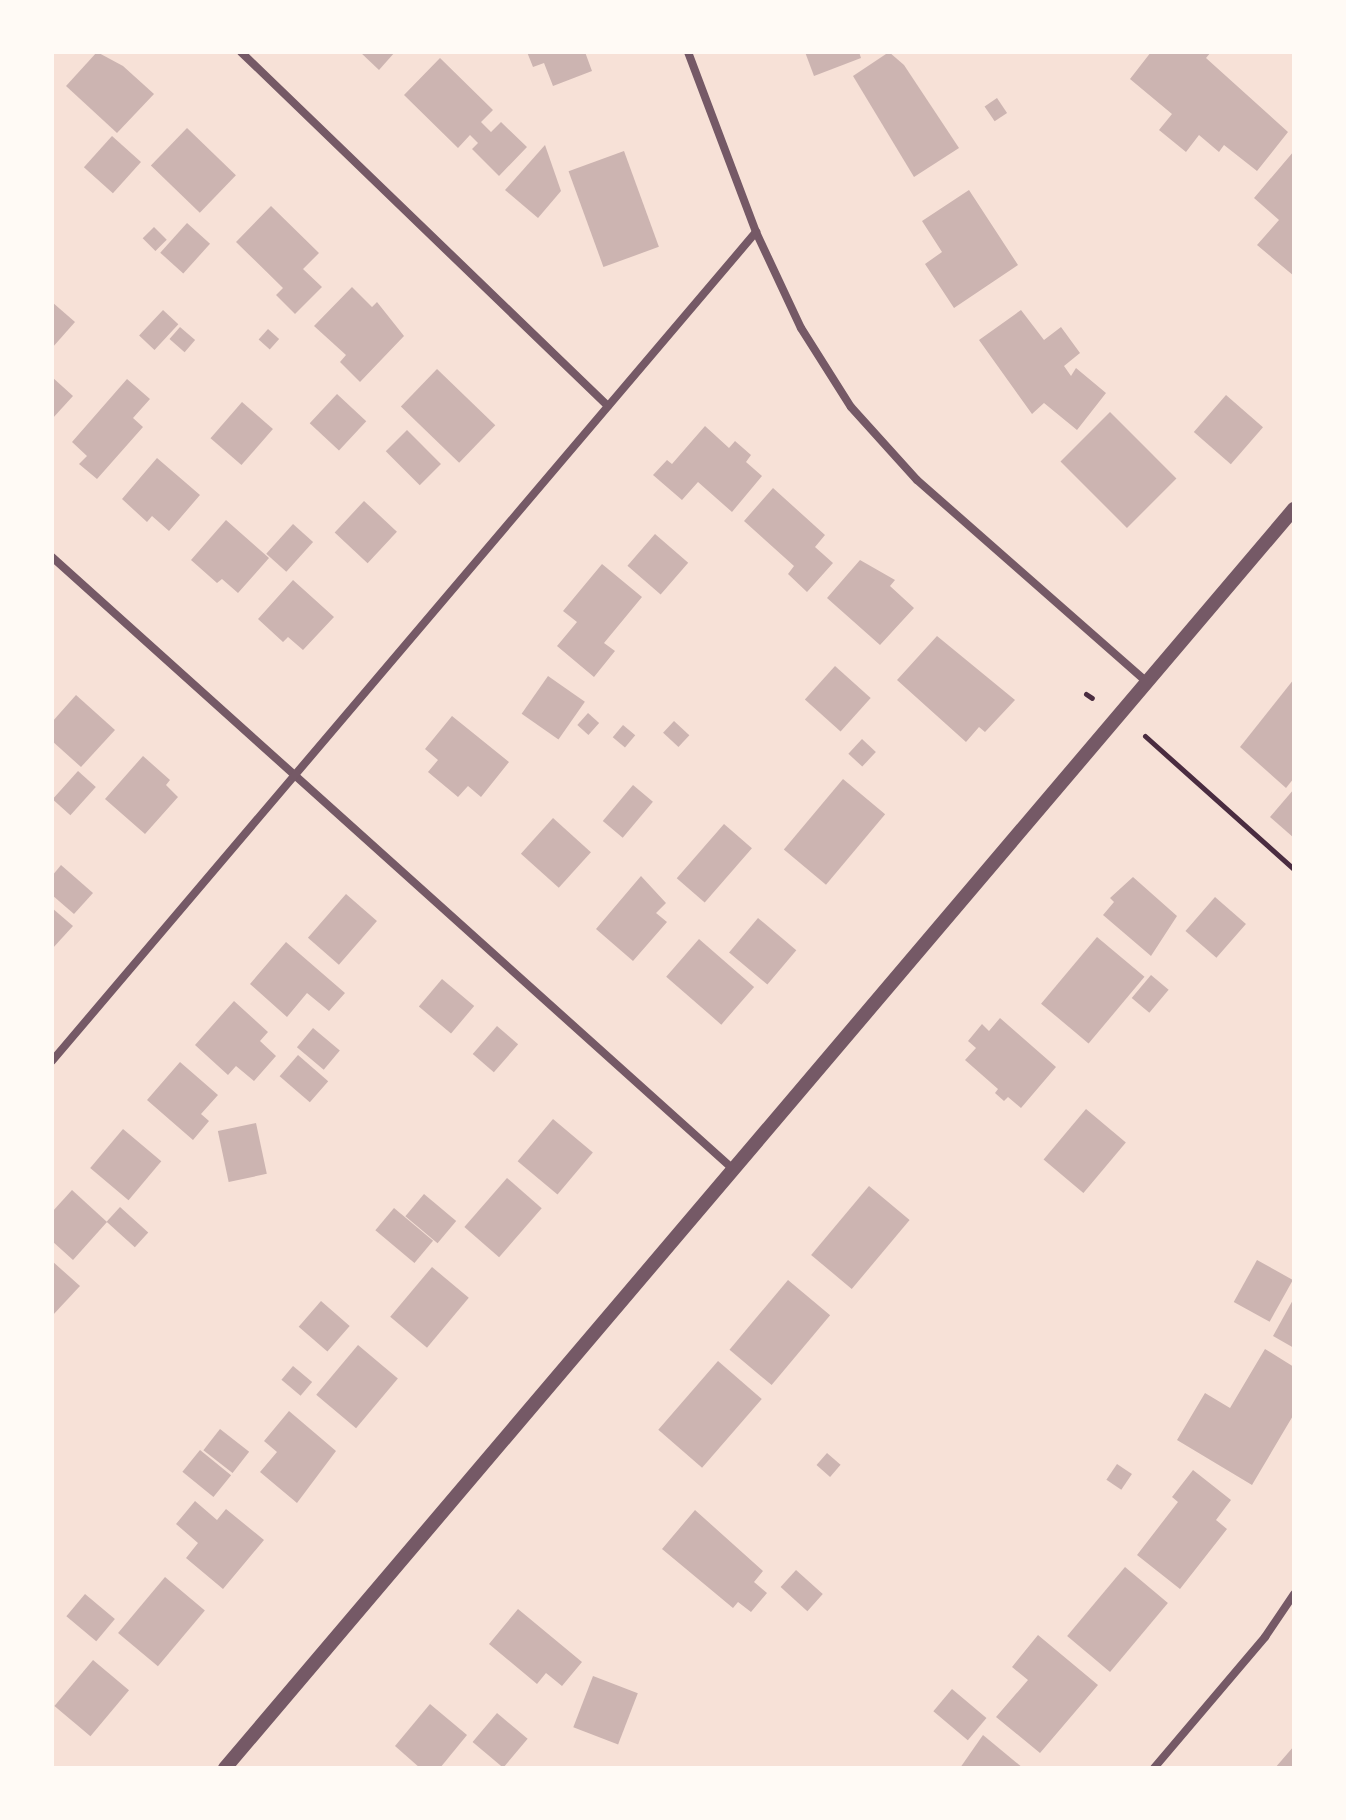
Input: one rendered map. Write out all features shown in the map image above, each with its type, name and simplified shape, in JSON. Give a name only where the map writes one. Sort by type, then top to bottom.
[{"type":"street","points":[[241,52],[608,406]]},
{"type":"street","points":[[688,52],[756,232],[801,328],[851,407],[917,480],[1147,682]]},
{"type":"street","points":[[52,1061],[756,232]]},
{"type":"street","points":[[225,1768],[1294,509]]},
{"type":"street","points":[[52,557],[733,1169]]},
{"type":"street","points":[[1154,1768],[1265,1637],[1294,1594]]},
{"type":"path","points":[[1145,736],[1294,869]]},
{"type":"building","points":[[97,52],[123,66],[154,94],[117,133],[66,86]]},
{"type":"building","points":[[360,52],[395,52],[379,70]]},
{"type":"building","points":[[527,52],[585,52],[592,71],[553,86],[544,63],[533,67]]},
{"type":"building","points":[[805,52],[859,52],[861,58],[814,76]]},
{"type":"building","points":[[889,52],[904,65],[959,148],[914,177],[853,76]]},
{"type":"building","points":[[1151,52],[1211,52],[1206,58],[1288,132],[1257,171],[1224,145],[1219,152],[1199,135],[1186,152],[1159,130],[1172,114],[1130,79]]},
{"type":"building","points":[[440,58],[493,110],[481,122],[491,132],[501,122],[527,147],[499,176],[472,149],[478,143],[470,135],[458,148],[404,95]]},
{"type":"building","points":[[997,98],[1007,113],[995,121],[985,106]]},
{"type":"building","points":[[187,128],[236,175],[200,213],[151,165]]},
{"type":"building","points":[[112,136],[141,162],[113,193],[84,167]]},
{"type":"building","points":[[545,145],[561,191],[538,218],[505,190]]},
{"type":"building","points":[[624,151],[659,247],[603,267],[569,171]]},
{"type":"building","points":[[1294,151],[1294,276],[1257,245],[1279,220],[1254,198]]},
{"type":"building","points":[[969,190],[1018,265],[954,308],[925,264],[942,252],[922,221]]},
{"type":"building","points":[[271,206],[319,253],[303,269],[322,287],[295,314],[276,295],[283,288],[236,242]]},
{"type":"building","points":[[187,223],[210,244],[183,273],[160,253]]},
{"type":"building","points":[[154,227],[167,240],[155,251],[143,238]]},
{"type":"building","points":[[352,287],[372,307],[377,302],[404,336],[360,382],[340,362],[346,355],[314,326]]},
{"type":"building","points":[[52,302],[75,322],[52,348]]},
{"type":"building","points":[[163,310],[178,324],[154,350],[139,336]]},
{"type":"building","points":[[1021,310],[1044,340],[1061,327],[1080,353],[1064,366],[1071,376],[1076,368],[1106,393],[1077,430],[1044,403],[1032,414],[979,340]]},
{"type":"building","points":[[180,327],[195,340],[185,352],[170,339]]},
{"type":"building","points":[[268,329],[279,339],[270,349],[259,339]]},
{"type":"building","points":[[437,369],[495,425],[459,463],[401,406]]},
{"type":"building","points":[[52,377],[73,396],[52,419]]},
{"type":"building","points":[[127,379],[150,399],[133,418],[143,427],[97,479],[79,464],[87,456],[72,442]]},
{"type":"building","points":[[337,394],[366,421],[339,451],[310,423]]},
{"type":"building","points":[[1226,395],[1263,427],[1231,464],[1194,432]]},
{"type":"building","points":[[242,402],[273,429],[241,465],[211,438]]},
{"type":"building","points":[[1110,412],[1176,478],[1127,528],[1061,461]]},
{"type":"building","points":[[705,426],[729,448],[735,441],[751,455],[746,462],[762,476],[732,512],[698,482],[682,500],[653,475],[667,460],[672,464]]},
{"type":"building","points":[[407,430],[441,464],[420,485],[386,451]]},
{"type":"building","points":[[157,458],[200,495],[169,531],[152,516],[147,522],[122,499]]},
{"type":"building","points":[[773,488],[825,535],[815,547],[833,563],[807,592],[788,574],[794,566],[744,521]]},
{"type":"building","points":[[364,501],[397,532],[368,563],[335,532]]},
{"type":"building","points":[[226,520],[269,558],[238,593],[222,579],[217,583],[191,560]]},
{"type":"building","points":[[293,524],[313,542],[286,572],[266,554]]},
{"type":"building","points":[[655,534],[688,563],[661,595],[627,566]]},
{"type":"building","points":[[860,560],[895,580],[890,586],[914,608],[880,645],[827,598]]},
{"type":"building","points":[[602,564],[642,597],[604,643],[615,651],[594,677],[557,646],[577,622],[563,611]]},
{"type":"building","points":[[293,580],[334,617],[303,650],[288,637],[283,642],[258,619]]},
{"type":"building","points":[[937,636],[1015,700],[985,732],[979,727],[966,742],[897,680]]},
{"type":"building","points":[[835,666],[871,698],[841,732],[805,699]]},
{"type":"building","points":[[548,676],[585,702],[558,739],[522,714]]},
{"type":"building","points":[[1294,679],[1294,778],[1286,788],[1240,747]]},
{"type":"building","points":[[76,695],[115,730],[81,767],[52,741],[52,722]]},
{"type":"building","points":[[588,713],[599,723],[588,735],[577,725]]},
{"type":"building","points":[[452,716],[509,762],[481,797],[468,786],[458,797],[428,772],[438,760],[425,749]]},
{"type":"building","points":[[674,721],[689,735],[678,747],[663,733]]},
{"type":"building","points":[[623,725],[635,735],[625,748],[613,737]]},
{"type":"building","points":[[862,739],[876,752],[862,767],[848,754]]},
{"type":"building","points":[[143,756],[170,780],[166,785],[178,797],[145,834],[105,799]]},
{"type":"building","points":[[78,771],[96,787],[70,815],[53,799]]},
{"type":"building","points":[[843,779],[885,814],[826,885],[784,849]]},
{"type":"building","points":[[633,785],[653,802],[623,838],[603,821]]},
{"type":"building","points":[[1294,789],[1294,838],[1270,817]]},
{"type":"building","points":[[553,818],[591,852],[559,888],[521,854]]},
{"type":"building","points":[[724,824],[752,848],[705,903],[677,878]]},
{"type":"building","points":[[61,865],[93,893],[74,914],[52,895],[52,876]]},
{"type":"building","points":[[641,876],[666,903],[656,913],[667,922],[633,961],[596,929]]},
{"type":"building","points":[[1133,877],[1177,916],[1151,956],[1103,915],[1114,902],[1110,898]]},
{"type":"building","points":[[346,894],[377,921],[339,965],[308,938]]},
{"type":"building","points":[[1215,897],[1246,924],[1216,958],[1185,931]]},
{"type":"building","points":[[52,908],[73,926],[52,949]]},
{"type":"building","points":[[758,918],[796,950],[767,985],[729,952]]},
{"type":"building","points":[[1097,937],[1144,977],[1089,1043],[1041,1004]]},
{"type":"building","points":[[699,939],[754,987],[721,1025],[666,977]]},
{"type":"building","points":[[286,942],[345,993],[329,1011],[307,993],[287,1017],[250,984]]},
{"type":"building","points":[[1151,975],[1169,990],[1149,1013],[1132,998]]},
{"type":"building","points":[[442,979],[474,1006],[451,1034],[419,1007]]},
{"type":"building","points":[[234,1001],[268,1032],[260,1041],[276,1056],[254,1081],[236,1066],[228,1075],[195,1045]]},
{"type":"building","points":[[1000,1018],[1056,1067],[1021,1108],[1008,1097],[1004,1101],[995,1093],[998,1089],[965,1060],[976,1048],[968,1041],[982,1024],[989,1031]]},
{"type":"building","points":[[497,1026],[518,1044],[494,1072],[473,1054]]},
{"type":"building","points":[[313,1028],[340,1050],[324,1070],[297,1047]]},
{"type":"building","points":[[298,1055],[328,1081],[310,1102],[280,1076]]},
{"type":"building","points":[[180,1062],[218,1095],[201,1114],[209,1121],[193,1140],[147,1100]]},
{"type":"building","points":[[1086,1109],[1126,1142],[1083,1193],[1044,1160]]},
{"type":"building","points":[[553,1119],[593,1152],[557,1195],[518,1161]]},
{"type":"building","points":[[256,1123],[267,1174],[229,1182],[218,1131]]},
{"type":"building","points":[[123,1129],[161,1161],[129,1200],[90,1168]]},
{"type":"building","points":[[507,1178],[542,1208],[499,1257],[464,1227]]},
{"type":"building","points":[[869,1186],[910,1220],[852,1289],[811,1255]]},
{"type":"building","points":[[72,1190],[107,1222],[73,1260],[52,1241],[52,1212]]},
{"type":"building","points":[[424,1194],[456,1221],[438,1243],[405,1216]]},
{"type":"building","points":[[120,1207],[148,1232],[135,1247],[107,1222]]},
{"type":"building","points":[[394,1208],[433,1241],[414,1263],[375,1230]]},
{"type":"building","points":[[1257,1260],[1293,1280],[1270,1322],[1234,1302]]},
{"type":"building","points":[[52,1261],[80,1286],[52,1316]]},
{"type":"building","points":[[432,1267],[469,1298],[427,1348],[390,1317]]},
{"type":"building","points":[[788,1280],[830,1315],[772,1385],[730,1350]]},
{"type":"building","points":[[1294,1298],[1294,1348],[1273,1336]]},
{"type":"building","points":[[321,1301],[350,1326],[327,1352],[299,1327]]},
{"type":"building","points":[[358,1345],[398,1378],[356,1428],[316,1395]]},
{"type":"building","points":[[1265,1349],[1294,1367],[1294,1414],[1252,1485],[1177,1440],[1205,1393],[1230,1408]]},
{"type":"building","points":[[718,1361],[762,1399],[702,1468],[658,1430]]},
{"type":"building","points":[[293,1366],[312,1382],[301,1396],[281,1380]]},
{"type":"building","points":[[289,1411],[336,1451],[297,1503],[260,1472],[277,1452],[264,1441]]},
{"type":"building","points":[[220,1429],[249,1452],[233,1473],[203,1450]]},
{"type":"building","points":[[200,1450],[231,1475],[213,1497],[182,1472]]},
{"type":"building","points":[[827,1453],[841,1465],[830,1477],[817,1465]]},
{"type":"building","points":[[1117,1464],[1132,1474],[1121,1490],[1106,1480]]},
{"type":"building","points":[[1193,1470],[1231,1500],[1216,1520],[1227,1529],[1180,1589],[1137,1555],[1178,1502],[1172,1497]]},
{"type":"building","points":[[195,1501],[217,1520],[226,1509],[264,1540],[223,1589],[186,1558],[198,1543],[176,1524]]},
{"type":"building","points":[[695,1510],[763,1571],[754,1582],[767,1593],[751,1612],[738,1602],[733,1608],[662,1549]]},
{"type":"building","points":[[1125,1567],[1168,1603],[1110,1672],[1067,1636]]},
{"type":"building","points":[[796,1570],[823,1594],[807,1611],[781,1587]]},
{"type":"building","points":[[165,1577],[205,1610],[158,1666],[118,1633]]},
{"type":"building","points":[[85,1594],[115,1619],[96,1641],[66,1616]]},
{"type":"building","points":[[518,1609],[582,1662],[562,1686],[546,1673],[537,1684],[489,1644]]},
{"type":"building","points":[[1038,1635],[1098,1685],[1040,1753],[996,1717],[1028,1680],[1012,1667]]},
{"type":"building","points":[[93,1660],[129,1690],[90,1736],[54,1706]]},
{"type":"building","points":[[593,1676],[638,1693],[618,1745],[573,1727]]},
{"type":"building","points":[[952,1689],[986,1718],[968,1740],[933,1711]]},
{"type":"building","points":[[430,1704],[467,1735],[440,1768],[420,1768],[395,1746]]},
{"type":"building","points":[[497,1713],[528,1739],[503,1768],[473,1742]]},
{"type":"building","points":[[983,1735],[1023,1768],[960,1768]]},
{"type":"building","points":[[1294,1746],[1294,1768],[1275,1768]]}]
